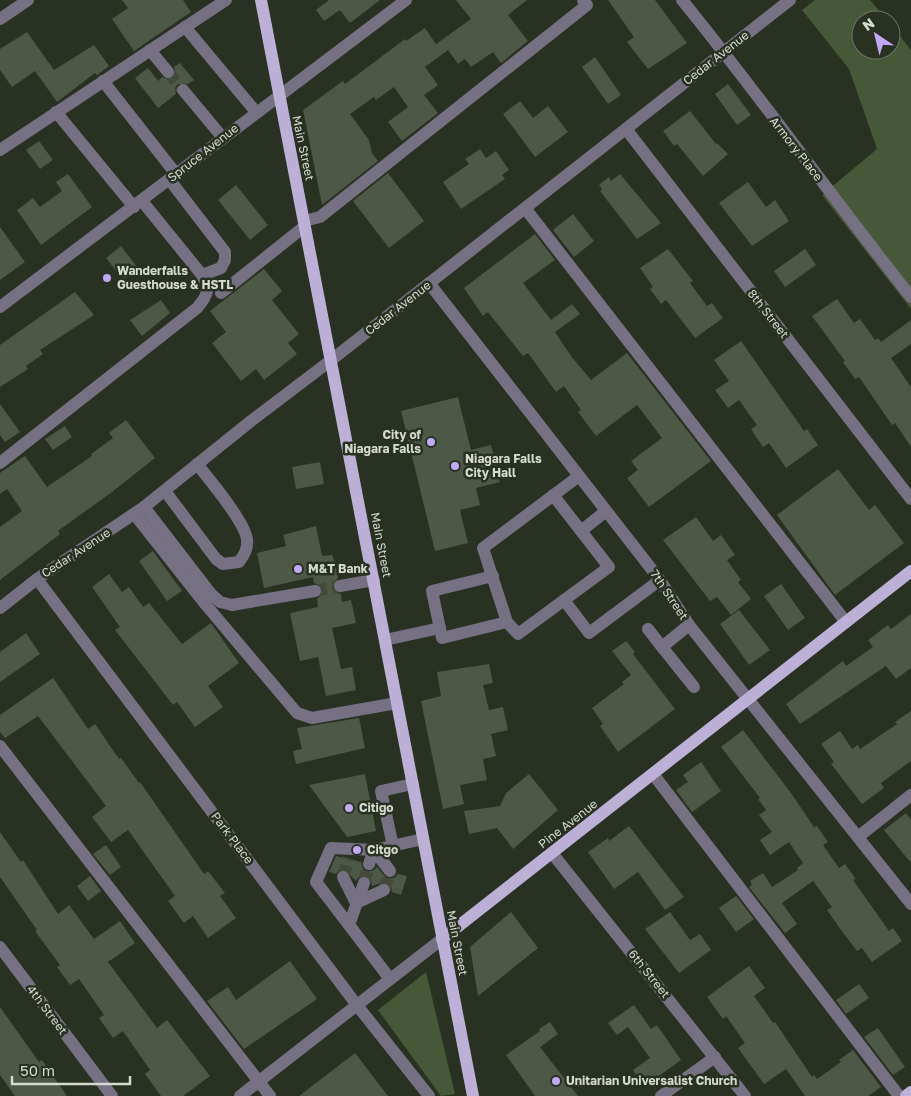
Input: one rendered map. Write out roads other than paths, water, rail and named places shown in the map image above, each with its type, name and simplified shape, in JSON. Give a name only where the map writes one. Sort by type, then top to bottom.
[{"type":"main road","name":"Main Street","points":[[261,0],[473,1096]]},
{"type":"main road","name":"Pine Avenue","points":[[442,939],[911,571]]},
{"type":"main road","points":[[906,1096],[911,1092]]},
{"type":"street","points":[[0,19],[28,0]]},
{"type":"street","name":"Spruce Avenue","points":[[0,307],[406,0]]},
{"type":"street","points":[[221,293],[305,224],[320,217],[587,5],[583,0]]},
{"type":"street","name":"Armory Place","points":[[682,0],[724,52],[911,297]]},
{"type":"street","name":"Cedar Avenue","points":[[0,608],[37,579],[139,511],[165,491],[790,0]]},
{"type":"street","points":[[0,150],[220,2]]},
{"type":"street","points":[[185,27],[256,112]]},
{"type":"street","points":[[150,50],[168,72]]},
{"type":"street","points":[[103,81],[225,252],[225,260],[221,268],[202,275]]},
{"type":"street","points":[[182,90],[223,138]]},
{"type":"street","points":[[0,463],[196,308],[205,298],[208,286],[202,275],[56,112]]},
{"type":"street","name":"8th Street","points":[[626,129],[911,499]]},
{"type":"street","points":[[525,208],[846,622]]},
{"type":"street","name":"7th Street","points":[[429,283],[660,580],[689,625],[746,699],[911,904]]},
{"type":"street","points":[[165,491],[216,559],[223,564],[239,562],[246,554],[248,539],[240,523],[197,464]]},
{"type":"street","points":[[553,495],[609,567],[518,634],[507,622],[483,548],[553,495],[579,476]]},
{"type":"street","points":[[139,511],[220,602],[232,606],[315,591]]},
{"type":"street","points":[[139,511],[206,605],[297,713],[312,718],[397,703]]},
{"type":"street","points":[[581,531],[606,511]]},
{"type":"street","points":[[493,576],[432,592],[442,638],[507,622]]},
{"type":"street","name":"Park Place","points":[[37,579],[356,1004],[428,1096]]},
{"type":"street","points":[[340,586],[374,580]]},
{"type":"street","points":[[564,600],[589,633],[660,580]]},
{"type":"street","points":[[662,646],[689,625]]},
{"type":"street","points":[[385,640],[440,628]]},
{"type":"street","points":[[648,629],[694,687]]},
{"type":"street","points":[[0,746],[270,1096]]},
{"type":"street","points":[[653,774],[899,1096]]},
{"type":"street","points":[[392,846],[380,791],[412,784]]},
{"type":"street","points":[[858,837],[911,795]]},
{"type":"street","points":[[349,858],[374,850],[423,839]]},
{"type":"street","points":[[374,850],[331,848],[316,882],[390,978]]},
{"type":"street","points":[[369,864],[374,850]]},
{"type":"street","points":[[374,850],[390,871]]},
{"type":"street","name":"6th Street","points":[[552,853],[745,1096]]},
{"type":"street","points":[[343,876],[356,903]]},
{"type":"street","points":[[349,925],[364,883]]},
{"type":"street","points":[[356,903],[384,890]]},
{"type":"street","name":"Pine Avenue","points":[[240,1096],[442,939]]},
{"type":"street","name":"4th Street","points":[[0,948],[112,1096]]},
{"type":"street","points":[[660,1096],[715,1057]]},
{"type":"tunnel","points":[[168,72],[183,90]]},
{"type":"tunnel","points":[[315,591],[340,586]]},
{"type":"tunnel","points":[[343,877],[349,858]]},
{"type":"tunnel","points":[[364,883],[369,864]]},
{"type":"tunnel","points":[[384,890],[390,871]]},
{"type":"place","name":"Wanderfalls Guesthouse & HSTL","points":[[107,278]]},
{"type":"place","name":"City of Niagara Falls","points":[[431,442]]},
{"type":"place","name":"Niagara Falls City Hall","points":[[455,466]]},
{"type":"place","name":"M&T Bank","points":[[298,569]]},
{"type":"place","name":"Citigo","points":[[349,808]]},
{"type":"place","name":"Citgo","points":[[357,850]]},
{"type":"place","name":"Unitarian Universalist Church","points":[[556,1081]]}]
